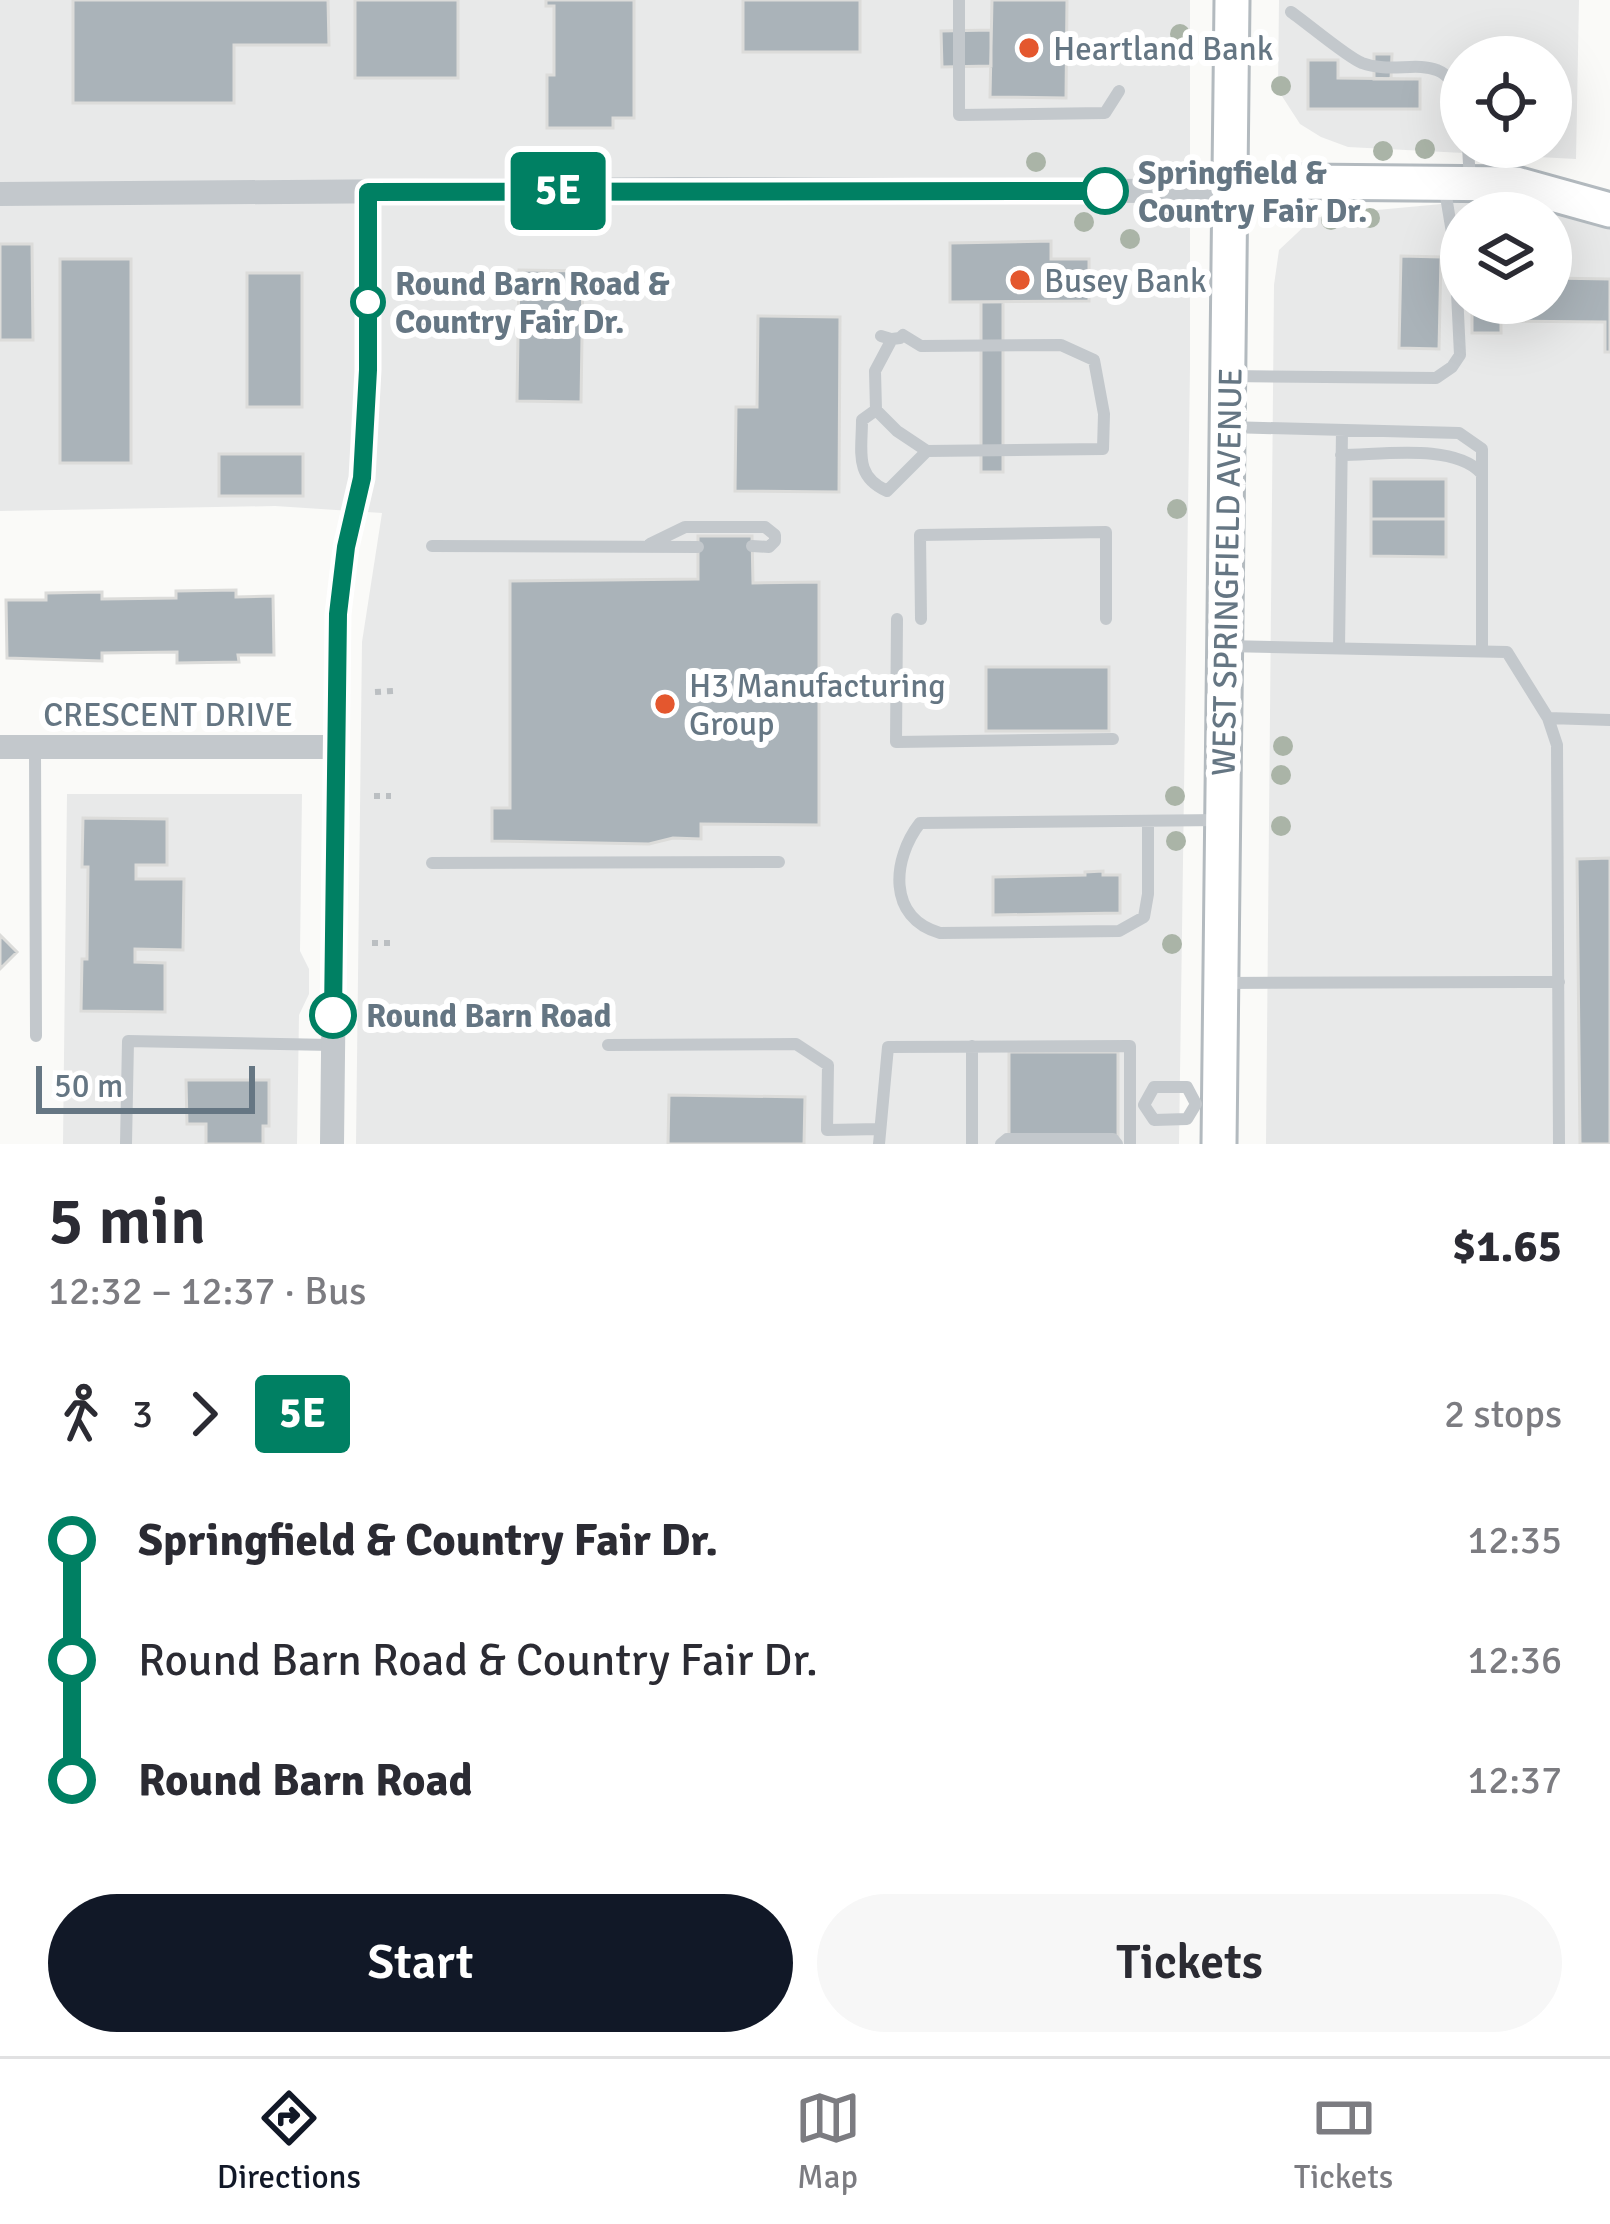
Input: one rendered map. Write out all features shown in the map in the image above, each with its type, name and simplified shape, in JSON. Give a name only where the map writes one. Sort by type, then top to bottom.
[{"type":"main road","name":"WEST SPRINGFIELD AVENUE","points":[[1220,1144],[1208,1104],[1221,983],[1232,0]]},
{"type":"main road","points":[[1231,188],[1303,182],[1530,185],[1610,210]]},
{"type":"street","points":[[0,194],[1231,188]]},
{"type":"street","points":[[332,1144],[338,614],[346,547],[362,478],[368,370],[368,192]]},
{"type":"street","name":"CRESCENT DRIVE","points":[[0,747],[337,747]]},
{"type":"lane","points":[[959,0],[959,115],[1105,113],[1119,91]]},
{"type":"lane","points":[[1291,12],[1357,62],[1440,69]]},
{"type":"lane","points":[[1228,376],[1436,377],[1452,367],[1460,355],[1455,251],[1462,168]]},
{"type":"lane","points":[[903,335],[921,346],[1061,345],[1094,360],[1104,413],[1103,449],[927,451],[876,410],[875,371],[887,337],[903,335]]},
{"type":"lane","points":[[876,410],[862,420],[863,472],[873,484],[887,491],[927,451]]},
{"type":"lane","points":[[1227,427],[1459,433],[1482,449],[1482,651]]},
{"type":"lane","points":[[1339,648],[1342,431]]},
{"type":"lane","points":[[1341,455],[1452,455],[1472,463],[1482,474]]},
{"type":"lane","points":[[643,547],[685,527],[765,527],[775,535],[769,547],[752,546]]},
{"type":"lane","points":[[921,619],[920,535],[1106,532],[1106,619]]},
{"type":"lane","points":[[432,546],[698,547]]},
{"type":"lane","points":[[897,619],[896,742],[1114,739]]},
{"type":"lane","points":[[1225,646],[1507,652],[1548,718],[1557,745],[1559,1144]]},
{"type":"lane","points":[[1548,718],[1610,720]]},
{"type":"lane","points":[[35,747],[36,1036]]},
{"type":"lane","points":[[1148,822],[1144,916],[1119,931],[940,933],[924,928],[908,913],[900,893],[904,842],[920,823],[1223,820]]},
{"type":"lane","points":[[432,863],[778,862]]},
{"type":"lane","points":[[1221,983],[1559,982]]},
{"type":"lane","points":[[126,1144],[128,1041],[332,1045]]},
{"type":"lane","points":[[608,1045],[796,1044],[828,1065],[827,1137],[880,1137],[888,1047],[1130,1046],[1138,1105],[1130,1144]]},
{"type":"lane","points":[[972,1046],[972,1144]]},
{"type":"lane","points":[[1154,1087],[1187,1087],[1208,1104],[1187,1119],[1168,1120],[1154,1120],[1138,1105],[1154,1087]]},
{"type":"lane","points":[[1000,1144],[1006,1139],[1091,1138],[1112,1138],[1117,1144]]},
{"type":"path","points":[[375,692],[393,691]]},
{"type":"path","points":[[374,796],[392,796]]},
{"type":"path","points":[[372,943],[390,943]]},
{"type":"shaded area","points":[[0,0],[1190,0],[1179,1144],[356,1144],[362,642],[382,513],[275,506],[0,511]]},
{"type":"shaded area","points":[[1279,0],[1579,0],[1576,159],[1572,159],[1572,36],[1440,36],[1440,152],[1348,147],[1300,124],[1278,90]]},
{"type":"shaded area","points":[[1440,204],[1440,324],[1572,324],[1572,211],[1610,226],[1610,1144],[1266,1144],[1274,285],[1279,250],[1312,219]]},
{"type":"shaded area","points":[[67,794],[302,794],[300,951],[309,969],[309,994],[299,1015],[297,1144],[63,1144]]},
{"type":"building","points":[[73,0],[328,0],[329,45],[234,45],[234,103],[73,103]]},
{"type":"building","points":[[355,0],[458,0],[458,78],[355,78]]},
{"type":"building","points":[[546,0],[634,0],[634,118],[613,118],[613,128],[547,128],[547,75],[554,75],[554,6],[546,6]]},
{"type":"building","points":[[743,0],[860,0],[860,52],[743,52]]},
{"type":"building","name":"Heartland Bank","points":[[992,0],[1067,0],[1066,98],[990,97]]},
{"type":"building","points":[[991,30],[991,66],[942,67],[941,31]]},
{"type":"building","points":[[1374,54],[1392,54],[1391,79],[1374,79]]},
{"type":"building","points":[[1308,60],[1338,60],[1338,78],[1420,79],[1420,109],[1308,109]]},
{"type":"building","name":"Busey Bank","points":[[1051,241],[1051,259],[1089,259],[1089,301],[950,302],[950,243]]},
{"type":"building","points":[[0,244],[32,244],[33,340],[0,340]]},
{"type":"building","points":[[1401,256],[1440,257],[1439,349],[1399,348]]},
{"type":"building","points":[[60,259],[131,259],[131,463],[60,463]]},
{"type":"building","points":[[519,270],[583,271],[581,402],[517,401]]},
{"type":"building","points":[[247,273],[302,273],[302,407],[247,407]]},
{"type":"building","points":[[1572,278],[1610,279],[1610,352],[1605,352],[1605,322],[1572,322]]},
{"type":"building","points":[[981,302],[1003,302],[1003,472],[981,472]]},
{"type":"building","points":[[758,316],[840,317],[839,492],[735,491],[736,407],[757,407]]},
{"type":"building","points":[[1472,324],[1501,324],[1501,333],[1472,333]]},
{"type":"building","points":[[219,454],[303,454],[303,496],[219,496]]},
{"type":"building","points":[[1371,479],[1446,479],[1446,519],[1371,519]]},
{"type":"building","points":[[1371,519],[1446,519],[1446,557],[1371,556]]},
{"type":"building","name":"H3 Manufacturing Group","points":[[698,536],[752,536],[753,583],[819,582],[819,825],[701,824],[701,839],[673,838],[649,844],[492,841],[492,808],[510,808],[510,581],[698,579]]},
{"type":"building","points":[[236,590],[236,597],[273,596],[274,655],[238,655],[239,662],[177,663],[177,652],[102,653],[102,661],[7,658],[6,600],[46,600],[46,593],[102,592],[102,599],[176,598],[176,591]]},
{"type":"building","points":[[986,667],[1109,667],[1109,731],[986,731]]},
{"type":"building","points":[[83,818],[167,819],[167,865],[136,865],[136,879],[184,879],[183,950],[135,949],[135,962],[165,963],[165,1012],[81,1011],[88,867],[82,867]]},
{"type":"building","points":[[1610,858],[1610,1144],[1580,1144],[1577,859]]},
{"type":"building","points":[[1103,871],[1103,875],[1120,875],[1120,913],[993,915],[993,877]]},
{"type":"building","points":[[0,935],[17,952],[0,969]]},
{"type":"building","points":[[1009,1052],[1118,1052],[1118,1136],[1009,1136]]},
{"type":"building","points":[[186,1080],[269,1080],[269,1126],[263,1126],[263,1144],[206,1144],[206,1124],[187,1124]]},
{"type":"building","points":[[669,1095],[805,1097],[804,1144],[668,1144]]},
{"type":"bus line","name":"5E","points":[[333,1015],[338,614],[346,547],[362,478],[368,370],[368,192],[1105,191]]},
{"type":"place","name":"Heartland Bank","points":[[1029,48]]},
{"type":"place","name":"Springfield & Country Fair Dr.","points":[[1105,191]]},
{"type":"place","name":"Busey Bank","points":[[1020,280]]},
{"type":"place","name":"Round Barn Road & Country Fair Dr.","points":[[368,302]]},
{"type":"place","name":"H3 Manufacturing Group","points":[[665,704]]},
{"type":"place","name":"Round Barn Road","points":[[333,1015]]}]
